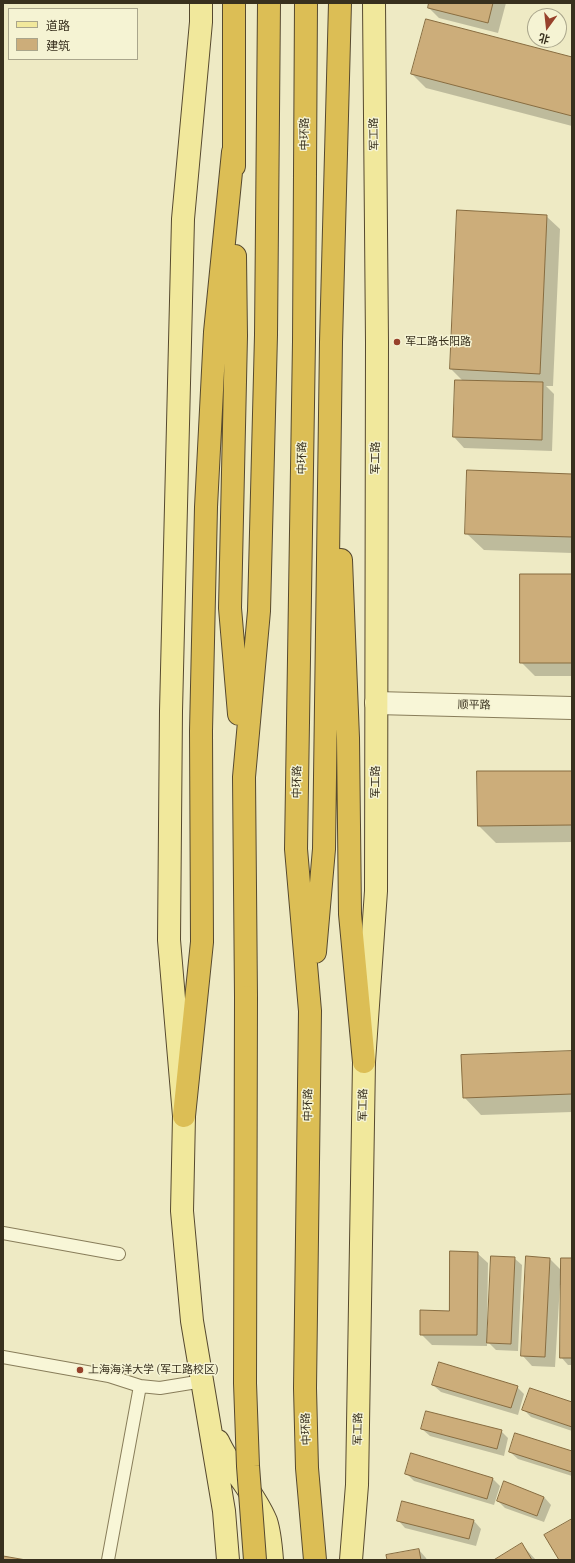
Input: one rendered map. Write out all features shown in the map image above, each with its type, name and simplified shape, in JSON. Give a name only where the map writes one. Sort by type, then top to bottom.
[{"type":"highway","points":[[234,3],[233,152],[236,336],[230,608],[244,777],[246,997],[245,1383],[248,1466],[255,1560]]},
{"type":"highway","points":[[244,777],[259,610],[266,335],[268,3]]},
{"type":"highway","name":"中环路","points":[[306,3],[304,333],[296,849],[310,1011],[305,1388],[307,1468],[315,1560]]},
{"type":"highway","points":[[310,1011],[324,849],[331,342],[340,3]]},
{"type":"highway","points":[[184,1116],[202,942],[201,731],[206,507],[216,332],[233,152]]},
{"type":"highway","points":[[331,342],[345,626],[350,914],[364,1062]]},
{"type":"main road","points":[[201,3],[201,22],[183,219],[171,711],[169,940],[184,1116],[182,1211],[192,1322],[224,1511],[228,1560]]},
{"type":"main road","name":"军工路","points":[[351,1560],[357,1485],[364,1062],[376,891],[377,334],[374,3]]},
{"type":"main road","points":[[208,1410],[215,1435],[223,1452],[258,1504],[266,1521],[270,1534],[272,1560]]},
{"type":"street","name":"顺平路","points":[[376,703],[572,708]]},
{"type":"lane","points":[[3,1233],[118,1254]]},
{"type":"lane","points":[[3,1357],[109,1376],[140,1386],[160,1388],[203,1381]]},
{"type":"lane","points":[[108,1560],[140,1386]]},
{"type":"building","points":[[429,3],[493,3],[488,23],[428,8]]},
{"type":"building","points":[[426,19],[527,45],[527,48],[537,48],[572,57],[572,116],[411,74]]},
{"type":"building","points":[[457,210],[547,215],[540,374],[450,369]]},
{"type":"building","points":[[455,380],[543,382],[542,440],[453,437]]},
{"type":"building","points":[[467,470],[572,474],[572,537],[465,534]]},
{"type":"building","points":[[520,574],[572,574],[572,663],[520,663]]},
{"type":"building","points":[[477,771],[572,771],[572,825],[478,826]]},
{"type":"building","points":[[572,1051],[572,1094],[463,1098],[461,1055]]},
{"type":"building","points":[[450,1251],[478,1252],[477,1335],[420,1335],[420,1310],[449,1311]]},
{"type":"building","points":[[491,1256],[515,1257],[511,1344],[487,1343]]},
{"type":"building","points":[[526,1256],[550,1258],[545,1357],[521,1356]]},
{"type":"building","points":[[561,1258],[572,1258],[572,1358],[560,1358]]},
{"type":"building","points":[[439,1362],[518,1386],[511,1408],[432,1385]]},
{"type":"building","points":[[530,1388],[572,1402],[572,1427],[522,1410]]},
{"type":"building","points":[[426,1411],[502,1430],[497,1449],[421,1429]]},
{"type":"building","points":[[515,1433],[572,1451],[572,1472],[509,1452]]},
{"type":"building","points":[[411,1453],[493,1478],[487,1499],[405,1474]]},
{"type":"building","points":[[504,1481],[544,1497],[537,1516],[497,1501]]},
{"type":"building","points":[[402,1501],[474,1520],[469,1539],[397,1521]]},
{"type":"building","points":[[572,1519],[572,1560],[559,1560],[544,1535]]},
{"type":"building","points":[[522,1543],[532,1560],[494,1560]]},
{"type":"building","points":[[419,1549],[421,1560],[387,1560],[386,1555]]},
{"type":"building","points":[[3,1556],[26,1560],[3,1560]]},
{"type":"place","name":"军工路长阳路","points":[[397,342]]},
{"type":"place","name":"上海海洋大学 (军工路校区)","points":[[80,1370]]}]
